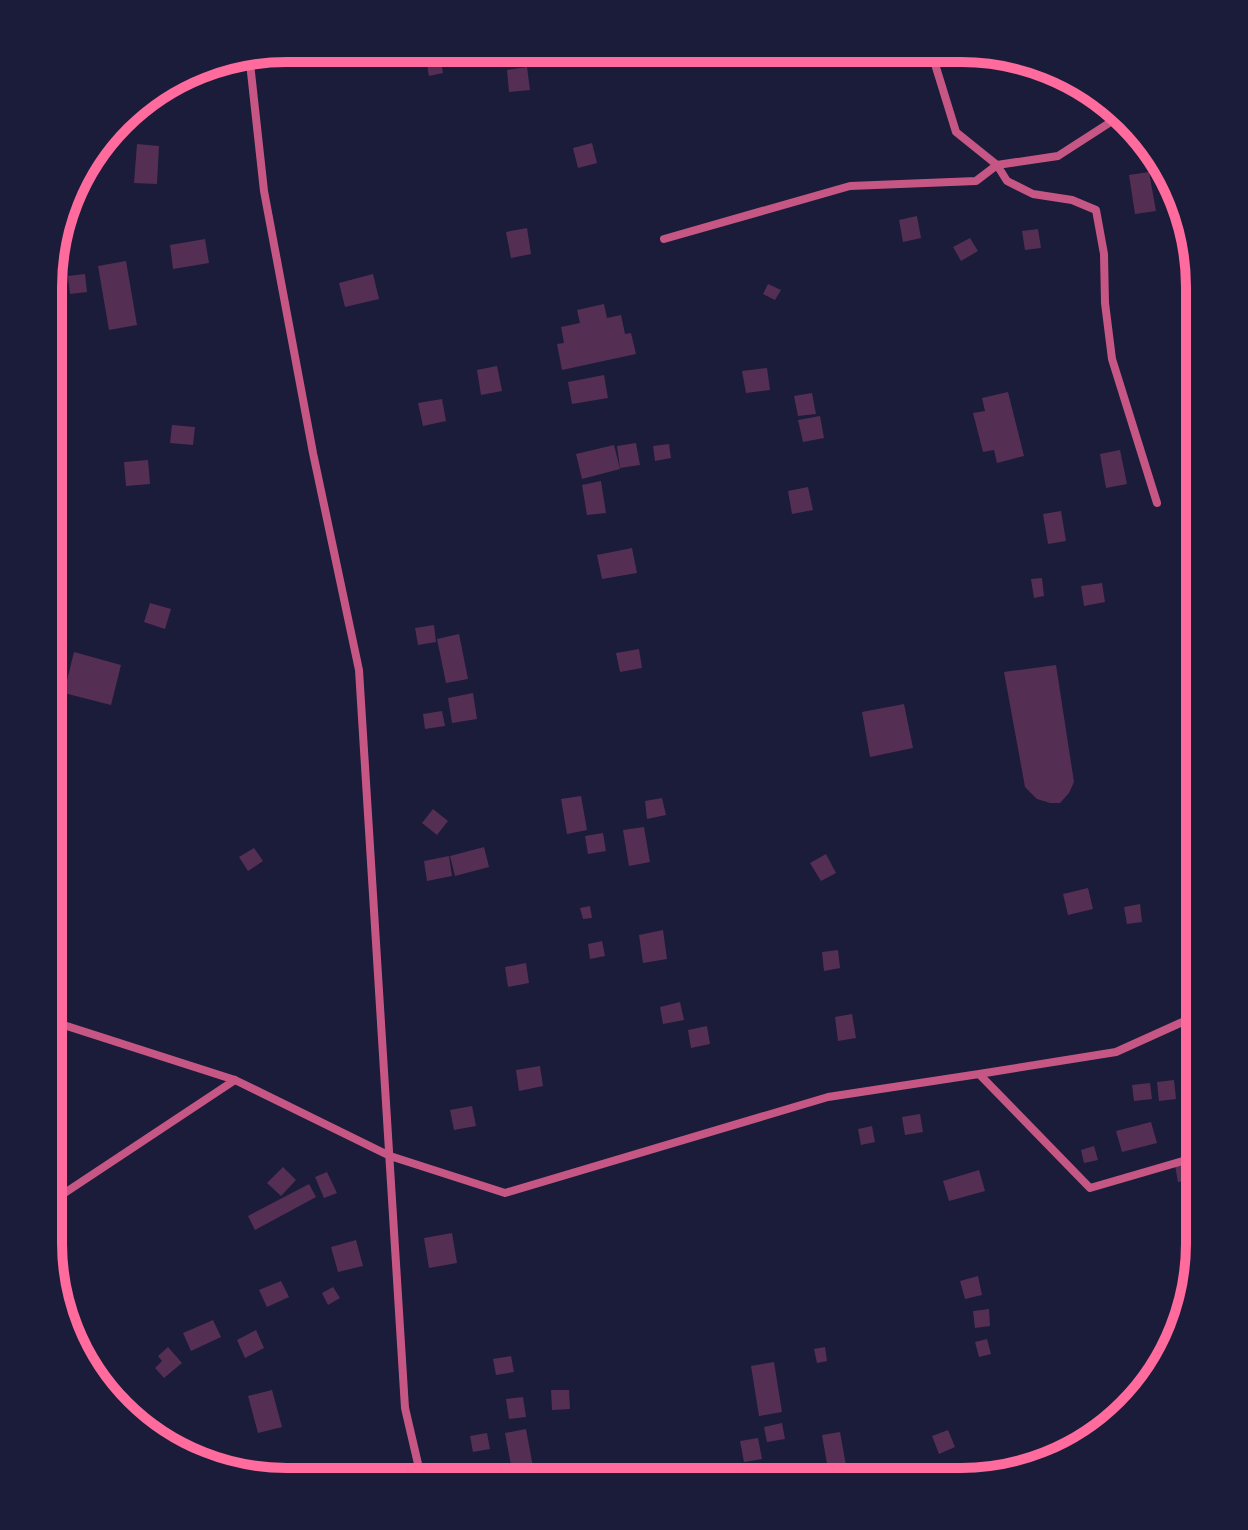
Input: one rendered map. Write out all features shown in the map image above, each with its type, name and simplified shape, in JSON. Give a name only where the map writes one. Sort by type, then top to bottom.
[{"type":"street","points":[[934,62],[956,132],[997,165],[1007,181],[1033,194],[1072,200],[1096,210],[1104,254],[1105,303],[1112,359],[1157,503]]},
{"type":"street","points":[[250,65],[264,191],[313,453],[359,670],[405,1408],[419,1468]]},
{"type":"street","points":[[664,239],[850,186],[976,181],[997,165],[1058,156],[1112,121]]},
{"type":"street","points":[[62,1024],[235,1080],[390,1156],[505,1193],[828,1097],[1116,1052],[1186,1020]]},
{"type":"street","points":[[979,1074],[1090,1188],[1186,1160]]},
{"type":"street","points":[[62,1195],[235,1080]]},
{"type":"building","points":[[427,62],[441,62],[443,73],[429,76]]},
{"type":"building","points":[[527,67],[530,90],[509,92],[507,70]]},
{"type":"building","points":[[592,143],[597,163],[578,168],[573,148]]},
{"type":"building","points":[[137,144],[159,146],[157,184],[134,183]]},
{"type":"building","points":[[1149,172],[1156,211],[1135,214],[1129,175]]},
{"type":"building","points":[[917,216],[921,238],[903,242],[899,220]]},
{"type":"building","points":[[527,228],[531,254],[511,258],[506,232]]},
{"type":"building","points":[[1038,229],[1041,248],[1025,250],[1022,231]]},
{"type":"building","points":[[970,238],[978,251],[961,261],[953,247]]},
{"type":"building","points":[[205,239],[209,263],[173,269],[170,245]]},
{"type":"building","points":[[126,261],[137,325],[109,330],[98,266]]},
{"type":"building","points":[[85,274],[87,292],[70,294],[68,276]]},
{"type":"building","points":[[373,274],[379,299],[345,307],[339,283]]},
{"type":"building","points":[[768,284],[781,290],[775,300],[763,294]]},
{"type":"building","points":[[604,304],[607,318],[621,315],[625,334],[631,333],[636,354],[562,370],[557,344],[564,343],[561,327],[580,323],[577,310]]},
{"type":"building","points":[[497,366],[502,391],[481,395],[477,370]]},
{"type":"building","points":[[767,368],[770,390],[746,393],[742,371]]},
{"type":"building","points":[[604,375],[608,398],[572,404],[568,382]]},
{"type":"building","points":[[1008,392],[1024,456],[997,463],[994,450],[983,452],[973,413],[985,411],[982,398]]},
{"type":"building","points":[[812,393],[816,414],[798,416],[794,396]]},
{"type":"building","points":[[442,399],[446,421],[423,426],[418,403]]},
{"type":"building","points":[[820,416],[824,438],[803,442],[798,420]]},
{"type":"building","points":[[172,425],[195,427],[193,445],[170,443]]},
{"type":"building","points":[[636,443],[640,465],[620,468],[617,446]]},
{"type":"building","points":[[669,444],[671,458],[655,461],[653,446]]},
{"type":"building","points":[[614,445],[620,469],[582,479],[576,454]]},
{"type":"building","points":[[1120,450],[1127,484],[1106,488],[1100,454]]},
{"type":"building","points":[[148,460],[150,484],[126,486],[124,462]]},
{"type":"building","points":[[601,481],[606,513],[587,515],[582,485]]},
{"type":"building","points":[[808,487],[813,510],[792,514],[788,491]]},
{"type":"building","points":[[1061,511],[1066,541],[1048,544],[1043,514]]},
{"type":"building","points":[[632,548],[637,573],[602,579],[597,555]]},
{"type":"building","points":[[1042,578],[1044,596],[1034,598],[1031,579]]},
{"type":"building","points":[[1102,583],[1105,602],[1084,606],[1081,586]]},
{"type":"building","points":[[150,603],[171,609],[165,629],[144,622]]},
{"type":"building","points":[[434,625],[436,642],[418,645],[415,628]]},
{"type":"building","points":[[459,634],[468,679],[446,683],[437,639]]},
{"type":"building","points":[[639,649],[642,668],[620,672],[616,653]]},
{"type":"building","points":[[74,652],[121,665],[111,705],[64,693]]},
{"type":"building","points":[[1056,665],[1074,782],[1060,803],[1050,803],[1037,799],[1025,787],[1004,672]]},
{"type":"building","points":[[473,693],[477,719],[452,723],[448,698]]},
{"type":"building","points":[[904,704],[913,748],[870,757],[862,712]]},
{"type":"building","points":[[442,711],[445,726],[425,729],[423,714]]},
{"type":"building","points":[[581,796],[587,830],[567,834],[561,799]]},
{"type":"building","points":[[662,798],[666,815],[647,819],[645,801]]},
{"type":"building","points":[[433,809],[448,821],[437,835],[422,823]]},
{"type":"building","points":[[644,827],[650,862],[629,866],[623,830]]},
{"type":"building","points":[[603,833],[606,851],[588,854],[585,836]]},
{"type":"building","points":[[484,847],[489,867],[455,876],[450,856]]},
{"type":"building","points":[[254,848],[263,861],[248,871],[239,857]]},
{"type":"building","points":[[826,854],[836,873],[821,881],[810,863]]},
{"type":"building","points":[[449,856],[452,876],[427,881],[424,861]]},
{"type":"building","points":[[1088,888],[1093,909],[1068,915],[1063,894]]},
{"type":"building","points":[[1140,904],[1142,922],[1127,924],[1124,907]]},
{"type":"building","points":[[590,906],[592,918],[583,919],[580,908]]},
{"type":"building","points":[[663,930],[667,959],[643,963],[639,935]]},
{"type":"building","points":[[602,941],[605,956],[590,959],[588,944]]},
{"type":"building","points":[[838,950],[840,968],[824,971],[822,952]]},
{"type":"building","points":[[526,963],[529,983],[508,987],[505,967]]},
{"type":"building","points":[[680,1002],[684,1020],[663,1024],[660,1007]]},
{"type":"building","points":[[852,1014],[856,1038],[838,1041],[835,1017]]},
{"type":"building","points":[[707,1026],[710,1044],[691,1048],[688,1030]]},
{"type":"building","points":[[540,1066],[543,1086],[519,1091],[516,1070]]},
{"type":"building","points":[[1174,1080],[1176,1099],[1159,1101],[1157,1082]]},
{"type":"building","points":[[1150,1083],[1152,1099],[1134,1101],[1132,1085]]},
{"type":"building","points":[[472,1106],[476,1126],[454,1130],[450,1110]]},
{"type":"building","points":[[920,1114],[923,1132],[905,1135],[902,1117]]},
{"type":"building","points":[[1151,1122],[1157,1143],[1122,1152],[1116,1131]]},
{"type":"building","points":[[872,1126],[875,1142],[861,1145],[858,1129]]},
{"type":"building","points":[[1094,1146],[1098,1160],[1084,1163],[1081,1150]]},
{"type":"building","points":[[1186,1163],[1186,1181],[1178,1182],[1175,1165]]},
{"type":"building","points":[[283,1167],[296,1180],[281,1196],[267,1183]]},
{"type":"building","points":[[979,1170],[985,1191],[949,1201],[943,1181]]},
{"type":"building","points":[[327,1172],[337,1193],[324,1198],[315,1177]]},
{"type":"building","points":[[309,1184],[316,1197],[255,1230],[248,1216]]},
{"type":"building","points":[[452,1233],[457,1263],[429,1268],[424,1238]]},
{"type":"building","points":[[356,1240],[363,1266],[338,1272],[331,1247]]},
{"type":"building","points":[[978,1276],[982,1295],[965,1299],[960,1281]]},
{"type":"building","points":[[281,1281],[289,1297],[267,1307],[259,1290]]},
{"type":"building","points":[[333,1287],[340,1298],[328,1305],[322,1293]]},
{"type":"building","points":[[989,1309],[990,1326],[975,1328],[973,1311]]},
{"type":"building","points":[[213,1320],[221,1337],[191,1351],[183,1333]]},
{"type":"building","points":[[256,1330],[264,1348],[245,1358],[237,1340]]},
{"type":"building","points":[[987,1339],[991,1354],[979,1357],[975,1342]]},
{"type":"building","points":[[168,1347],[182,1363],[164,1378],[155,1368],[162,1361],[158,1356]]},
{"type":"building","points":[[825,1347],[827,1361],[817,1363],[814,1349]]},
{"type":"building","points":[[511,1356],[514,1372],[496,1375],[493,1359]]},
{"type":"building","points":[[774,1362],[782,1412],[759,1416],[751,1366]]},
{"type":"building","points":[[272,1390],[282,1427],[258,1433],[248,1396]]},
{"type":"building","points":[[551,1390],[569,1390],[570,1409],[552,1410]]},
{"type":"building","points":[[523,1397],[526,1417],[509,1419],[506,1399]]},
{"type":"building","points":[[782,1423],[785,1439],[767,1442],[764,1427]]},
{"type":"building","points":[[526,1429],[533,1467],[511,1468],[505,1433]]},
{"type":"building","points":[[948,1430],[955,1447],[939,1454],[932,1436]]},
{"type":"building","points":[[840,1432],[846,1468],[828,1468],[822,1435]]},
{"type":"building","points":[[487,1433],[490,1449],[473,1452],[470,1436]]},
{"type":"building","points":[[758,1438],[762,1459],[744,1462],[740,1441]]}]
